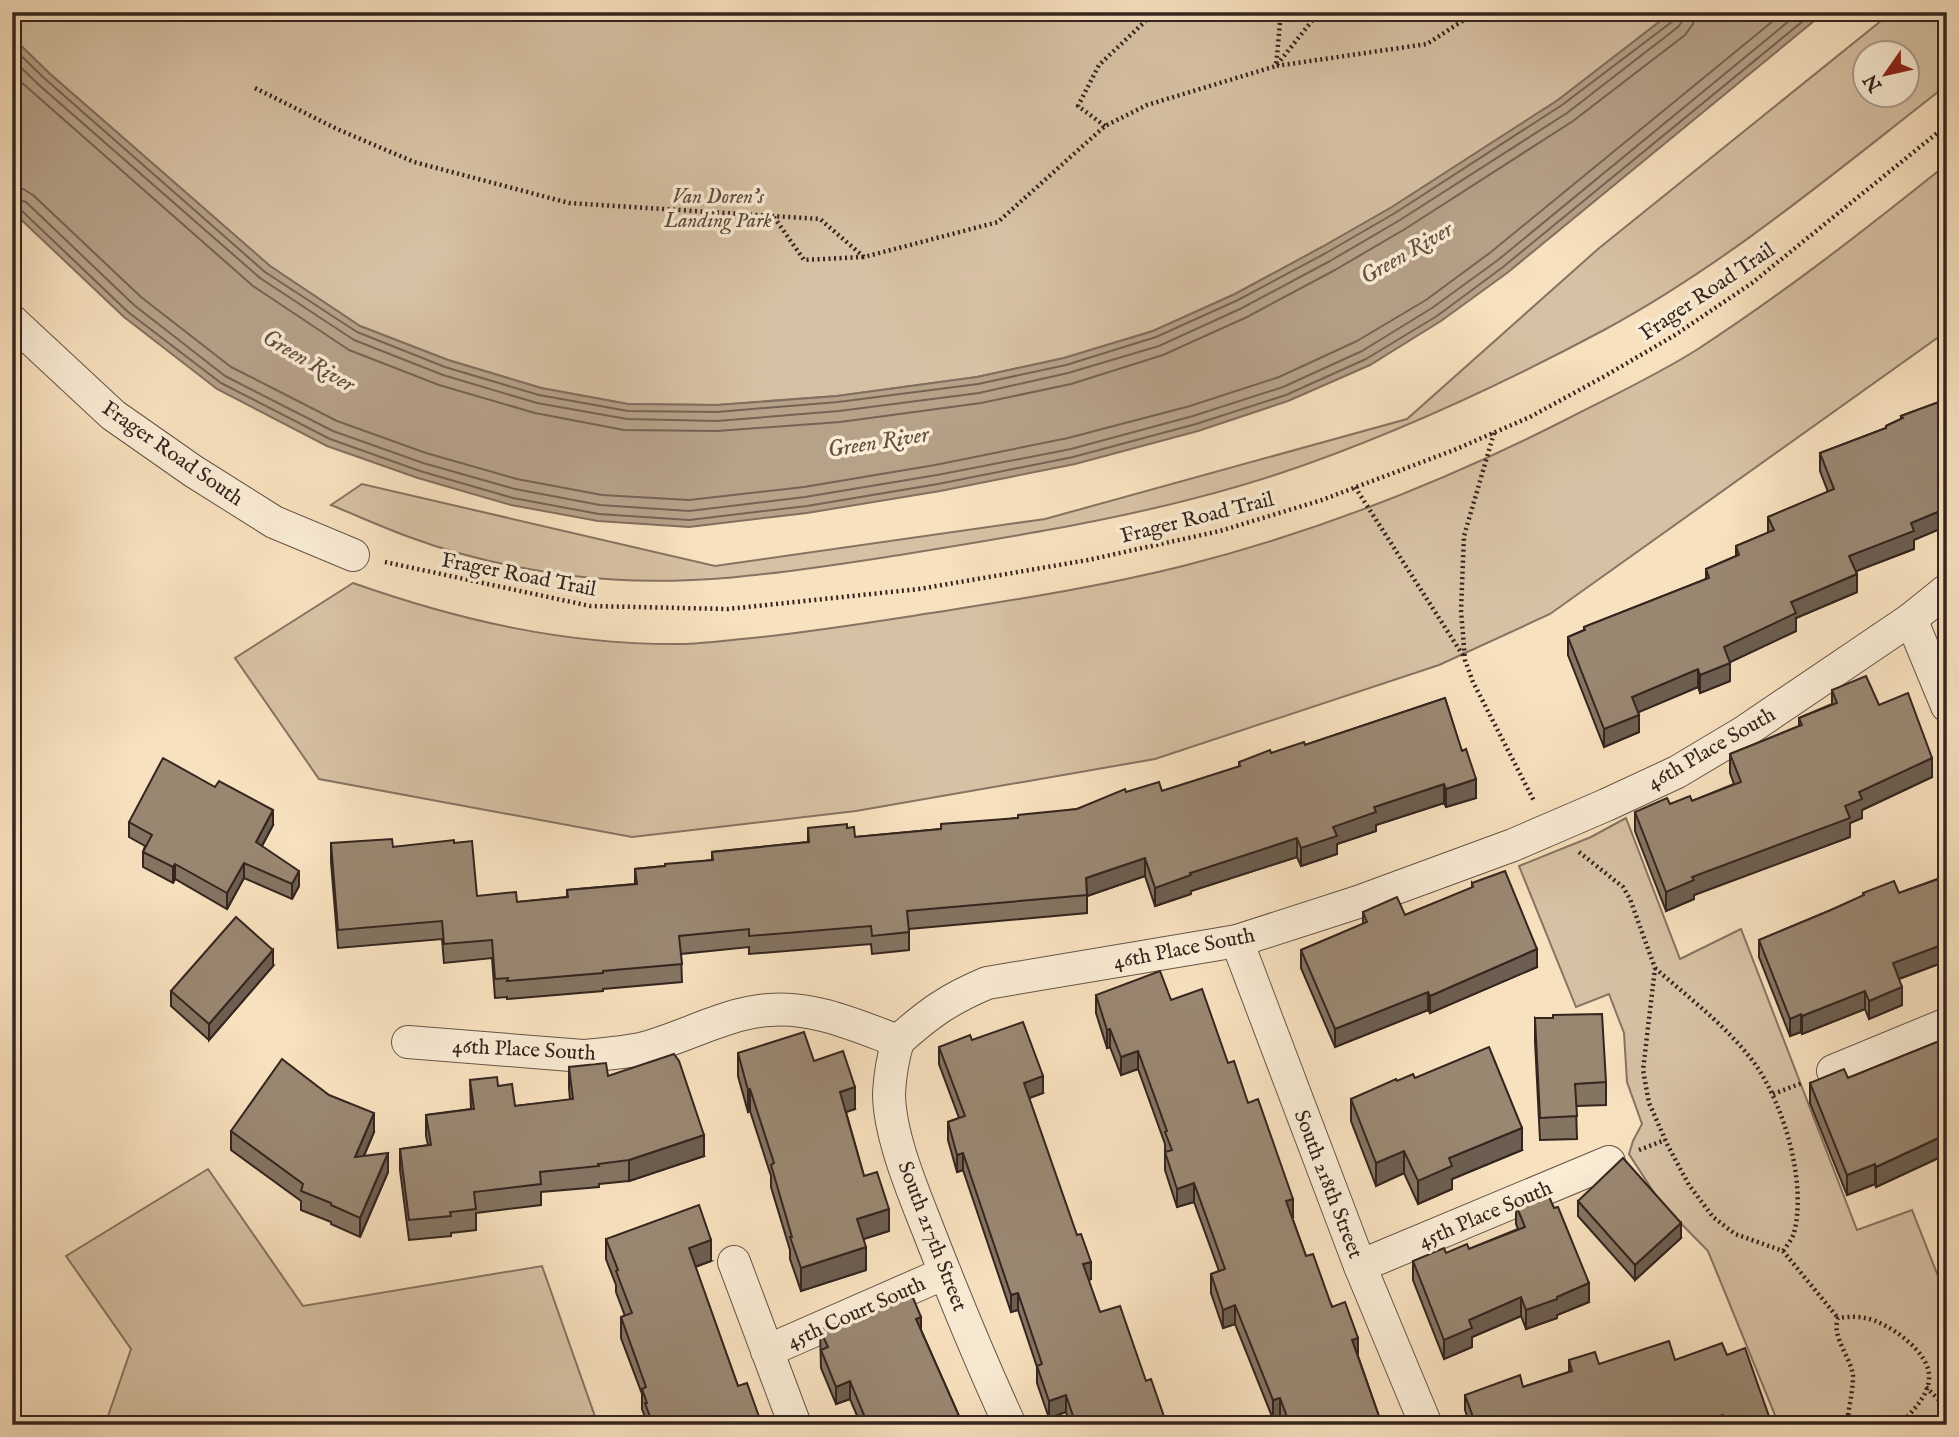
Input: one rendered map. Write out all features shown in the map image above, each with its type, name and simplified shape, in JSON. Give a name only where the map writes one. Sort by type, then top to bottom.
[{"type":"street","name":"Frager Road South","points":[[12,321],[113,415],[193,471],[274,522],[353,555]]},
{"type":"street","name":"46th Place South","points":[[408,1042],[583,1056],[611,1054],[641,1049],[745,1014],[770,1010],[795,1010],[828,1016],[898,1041],[929,1013],[958,996],[987,984],[1237,941],[1358,902],[1553,828],[1676,772],[1744,732],[1911,619],[1947,590]]},
{"type":"street","points":[[1911,619],[1947,706]]},
{"type":"street","name":"South 218th Street","points":[[1237,941],[1360,1266],[1426,1425]]},
{"type":"street","points":[[1832,1071],[1947,1024]]},
{"type":"street","name":"South 217th Street","points":[[898,1041],[889,1095],[896,1138],[914,1194],[945,1273],[1010,1425]]},
{"type":"street","name":"45th Place South","points":[[1360,1266],[1609,1162]]},
{"type":"street","points":[[734,1262],[795,1425]]},
{"type":"street","name":"45th Court South","points":[[767,1352],[945,1273]]},
{"type":"path","points":[[1105,126],[1078,106],[1099,65],[1155,12]]},
{"type":"path","points":[[1276,66],[1281,12]]},
{"type":"path","points":[[1276,66],[1319,12]]},
{"type":"path","points":[[774,217],[804,260],[864,257],[998,222],[1105,126],[1147,105],[1276,66],[1427,44],[1476,12]]},
{"type":"path","points":[[255,88],[337,130],[414,162],[569,203],[820,219],[864,257]]},
{"type":"path","name":"Frager Road Trail","points":[[353,555],[590,606],[728,609],[919,589],[1088,560],[1220,531],[1322,500],[1494,432],[1605,376],[1675,335],[1752,283],[1947,125]]},
{"type":"path","points":[[1465,660],[1461,610],[1464,536],[1494,432]]},
{"type":"path","points":[[1355,487],[1465,660],[1473,682],[1530,796],[1553,828],[1623,887],[1630,899],[1655,968],[1643,1070],[1650,1103],[1665,1140],[1689,1185],[1713,1217],[1735,1234],[1783,1251],[1838,1318]]},
{"type":"path","points":[[1655,968],[1722,1027],[1755,1064],[1773,1094],[1795,1157],[1794,1235],[1783,1251]]},
{"type":"path","points":[[1838,1318],[1867,1318],[1883,1324],[1907,1339],[1926,1365],[1930,1378],[1923,1397],[1900,1425]]},
{"type":"path","points":[[1838,1318],[1835,1325],[1849,1357],[1853,1375],[1848,1415],[1843,1425]]},
{"type":"path","points":[[1926,1387],[1947,1408]]},
{"type":"path","points":[[1848,1415],[1860,1425]]},
{"type":"path","points":[[1900,1425],[1933,1422],[1947,1424]]},
{"type":"green space","name":"Van Doren's Landing Park","points":[[12,12],[1672,12],[1558,100],[1392,207],[1235,294],[1153,331],[1064,358],[977,377],[837,396],[717,405],[628,404],[541,388],[448,360],[360,326],[270,266],[49,73],[12,37]]},
{"type":"green space","points":[[1892,12],[1947,12],[1947,85],[1920,106],[1920,38],[1860,38]]},
{"type":"green space","points":[[1850,46],[1850,108],[1918,108],[1738,246],[1650,304],[1604,330],[1524,371],[1402,427],[1275,475],[1184,501],[1046,530],[823,567],[740,577],[657,581],[574,576],[471,557],[431,545],[331,505],[362,484],[715,566],[1045,519],[1407,419],[1598,249]]},
{"type":"green space","points":[[1947,164],[1947,331],[1550,614],[1439,665],[1155,759],[856,811],[632,837],[319,779],[235,658],[353,583],[434,609],[514,628],[596,640],[689,644],[766,637],[1030,597],[1153,573],[1233,552],[1332,521],[1428,484],[1523,441],[1651,376],[1698,349],[1762,306]]},
{"type":"green space","points":[[1626,818],[1680,959],[1741,929],[1857,1230],[1912,1210],[1947,1299],[1947,1424],[1933,1422],[1860,1425],[1848,1415],[1843,1425],[1779,1425],[1708,1251],[1660,1202],[1629,1154],[1642,1124],[1627,1082],[1624,1033],[1609,994],[1576,1007],[1519,866],[1591,837]]},
{"type":"green space","points":[[208,1169],[303,1306],[542,1266],[598,1425],[105,1425],[131,1349],[66,1256]]},
{"type":"water","name":"Green River","points":[[1672,12],[1825,12],[1507,273],[1441,321],[1370,365],[1288,401],[1198,431],[1075,464],[940,491],[807,513],[689,527],[598,521],[511,505],[418,478],[327,446],[217,389],[124,317],[12,211],[12,37],[49,73],[270,266],[360,326],[448,360],[541,388],[628,404],[717,405],[837,396],[977,377],[1064,358],[1153,331],[1235,294],[1392,207],[1558,100]]},
{"type":"building","points":[[1947,399],[1947,508],[1911,523],[1914,531],[1849,556],[1857,574],[1791,602],[1796,613],[1724,647],[1730,663],[1700,675],[1698,669],[1632,697],[1639,715],[1604,729],[1568,637],[1585,630],[1584,627],[1709,578],[1706,569],[1739,555],[1736,546],[1774,530],[1768,517],[1834,489],[1820,453],[1886,428],[1903,418],[1901,416]]},
{"type":"building","points":[[1866,676],[1879,705],[1908,693],[1932,758],[1859,792],[1862,799],[1845,806],[1850,818],[1692,877],[1694,880],[1666,892],[1635,812],[1667,798],[1670,804],[1690,796],[1692,801],[1741,782],[1730,754],[1802,725],[1799,718],[1837,703],[1832,690]]},
{"type":"building","points":[[1445,698],[1462,751],[1466,749],[1476,779],[1446,789],[1444,784],[1374,807],[1376,812],[1333,827],[1337,836],[1301,848],[1297,838],[1190,873],[1191,875],[1155,888],[1145,858],[1086,878],[1087,895],[907,911],[909,932],[872,936],[871,926],[749,936],[749,929],[679,936],[682,964],[507,981],[508,978],[495,979],[492,940],[444,944],[442,921],[338,930],[331,843],[392,839],[393,847],[454,840],[454,843],[472,841],[477,896],[516,892],[517,902],[568,897],[567,890],[637,884],[635,869],[713,860],[712,852],[809,842],[808,828],[847,824],[847,828],[854,827],[855,837],[941,829],[941,824],[1018,818],[1018,815],[1077,809],[1125,789],[1126,792],[1159,782],[1162,791],[1240,766],[1239,762],[1270,750],[1271,753],[1304,742],[1305,745]]},
{"type":"building","points":[[163,758],[215,787],[219,781],[273,810],[256,842],[299,871],[292,884],[244,863],[227,893],[175,864],[173,867],[143,852],[152,835],[129,822]]},
{"type":"building","points":[[1505,871],[1537,949],[1430,996],[1428,992],[1335,1029],[1301,950],[1367,922],[1363,912],[1397,897],[1405,915],[1473,887],[1472,883]]},
{"type":"building","points":[[1947,876],[1947,951],[1944,944],[1893,963],[1902,987],[1869,1001],[1865,991],[1790,1019],[1759,940],[1894,881],[1899,893]]},
{"type":"building","points":[[236,917],[273,950],[209,1024],[171,991]]},
{"type":"building","points":[[1160,971],[1171,1000],[1202,989],[1228,1063],[1234,1061],[1248,1103],[1258,1099],[1293,1199],[1286,1201],[1306,1256],[1313,1254],[1332,1307],[1345,1302],[1358,1338],[1352,1340],[1382,1425],[1290,1425],[1280,1398],[1273,1400],[1235,1305],[1223,1310],[1211,1274],[1225,1269],[1194,1183],[1177,1189],[1165,1152],[1172,1150],[1165,1132],[1167,1131],[1138,1051],[1121,1057],[1110,1029],[1107,1030],[1096,995]]},
{"type":"building","points":[[1602,1014],[1606,1082],[1575,1084],[1577,1116],[1540,1118],[1535,1018]]},
{"type":"building","points":[[1023,1022],[1043,1076],[1024,1083],[1077,1235],[1081,1234],[1091,1262],[1083,1264],[1100,1312],[1120,1306],[1146,1381],[1151,1379],[1167,1425],[1076,1425],[1066,1395],[1049,1401],[1037,1366],[1042,1364],[1018,1293],[1011,1295],[963,1153],[957,1155],[948,1122],[965,1116],[939,1047],[970,1035],[972,1040]]},
{"type":"building","points":[[804,1032],[814,1061],[843,1051],[855,1087],[840,1092],[864,1176],[877,1172],[889,1209],[857,1219],[866,1247],[801,1268],[771,1165],[774,1163],[738,1053]]},
{"type":"building","points":[[1947,1038],[1947,1134],[1876,1167],[1875,1164],[1847,1175],[1810,1083],[1844,1069],[1848,1078]]},
{"type":"building","points":[[1489,1047],[1522,1128],[1449,1158],[1452,1166],[1418,1181],[1404,1151],[1376,1163],[1351,1099],[1396,1079],[1397,1081],[1413,1074],[1415,1078]]},
{"type":"building","points":[[674,1054],[679,1061],[704,1135],[629,1160],[540,1172],[541,1184],[474,1192],[476,1209],[450,1212],[451,1216],[409,1220],[400,1149],[431,1145],[426,1115],[474,1109],[470,1080],[497,1077],[498,1086],[512,1084],[515,1106],[573,1099],[569,1067],[606,1063],[608,1076]]},
{"type":"building","points":[[282,1059],[329,1095],[374,1113],[355,1157],[388,1153],[360,1218],[301,1191],[303,1184],[231,1131]]},
{"type":"building","points":[[1623,1158],[1681,1223],[1635,1265],[1578,1201]]},
{"type":"building","points":[[1547,1192],[1554,1208],[1558,1207],[1589,1283],[1557,1299],[1526,1310],[1521,1297],[1469,1320],[1472,1328],[1444,1340],[1413,1261],[1444,1248],[1446,1253],[1467,1244],[1469,1249],[1525,1227],[1516,1205]]},
{"type":"building","points":[[699,1205],[711,1240],[689,1248],[738,1386],[747,1383],[762,1425],[653,1425],[645,1403],[642,1389],[646,1387],[621,1317],[632,1313],[606,1239]]},
{"type":"building","points":[[911,1293],[921,1317],[916,1319],[963,1425],[868,1425],[850,1381],[836,1387],[821,1350],[828,1347],[820,1330]]},
{"type":"building","points":[[1669,1341],[1675,1360],[1722,1343],[1727,1355],[1745,1348],[1772,1425],[1726,1425],[1723,1415],[1693,1425],[1476,1425],[1465,1395],[1520,1375],[1523,1387],[1572,1371],[1569,1360],[1595,1352],[1599,1364]]}]
